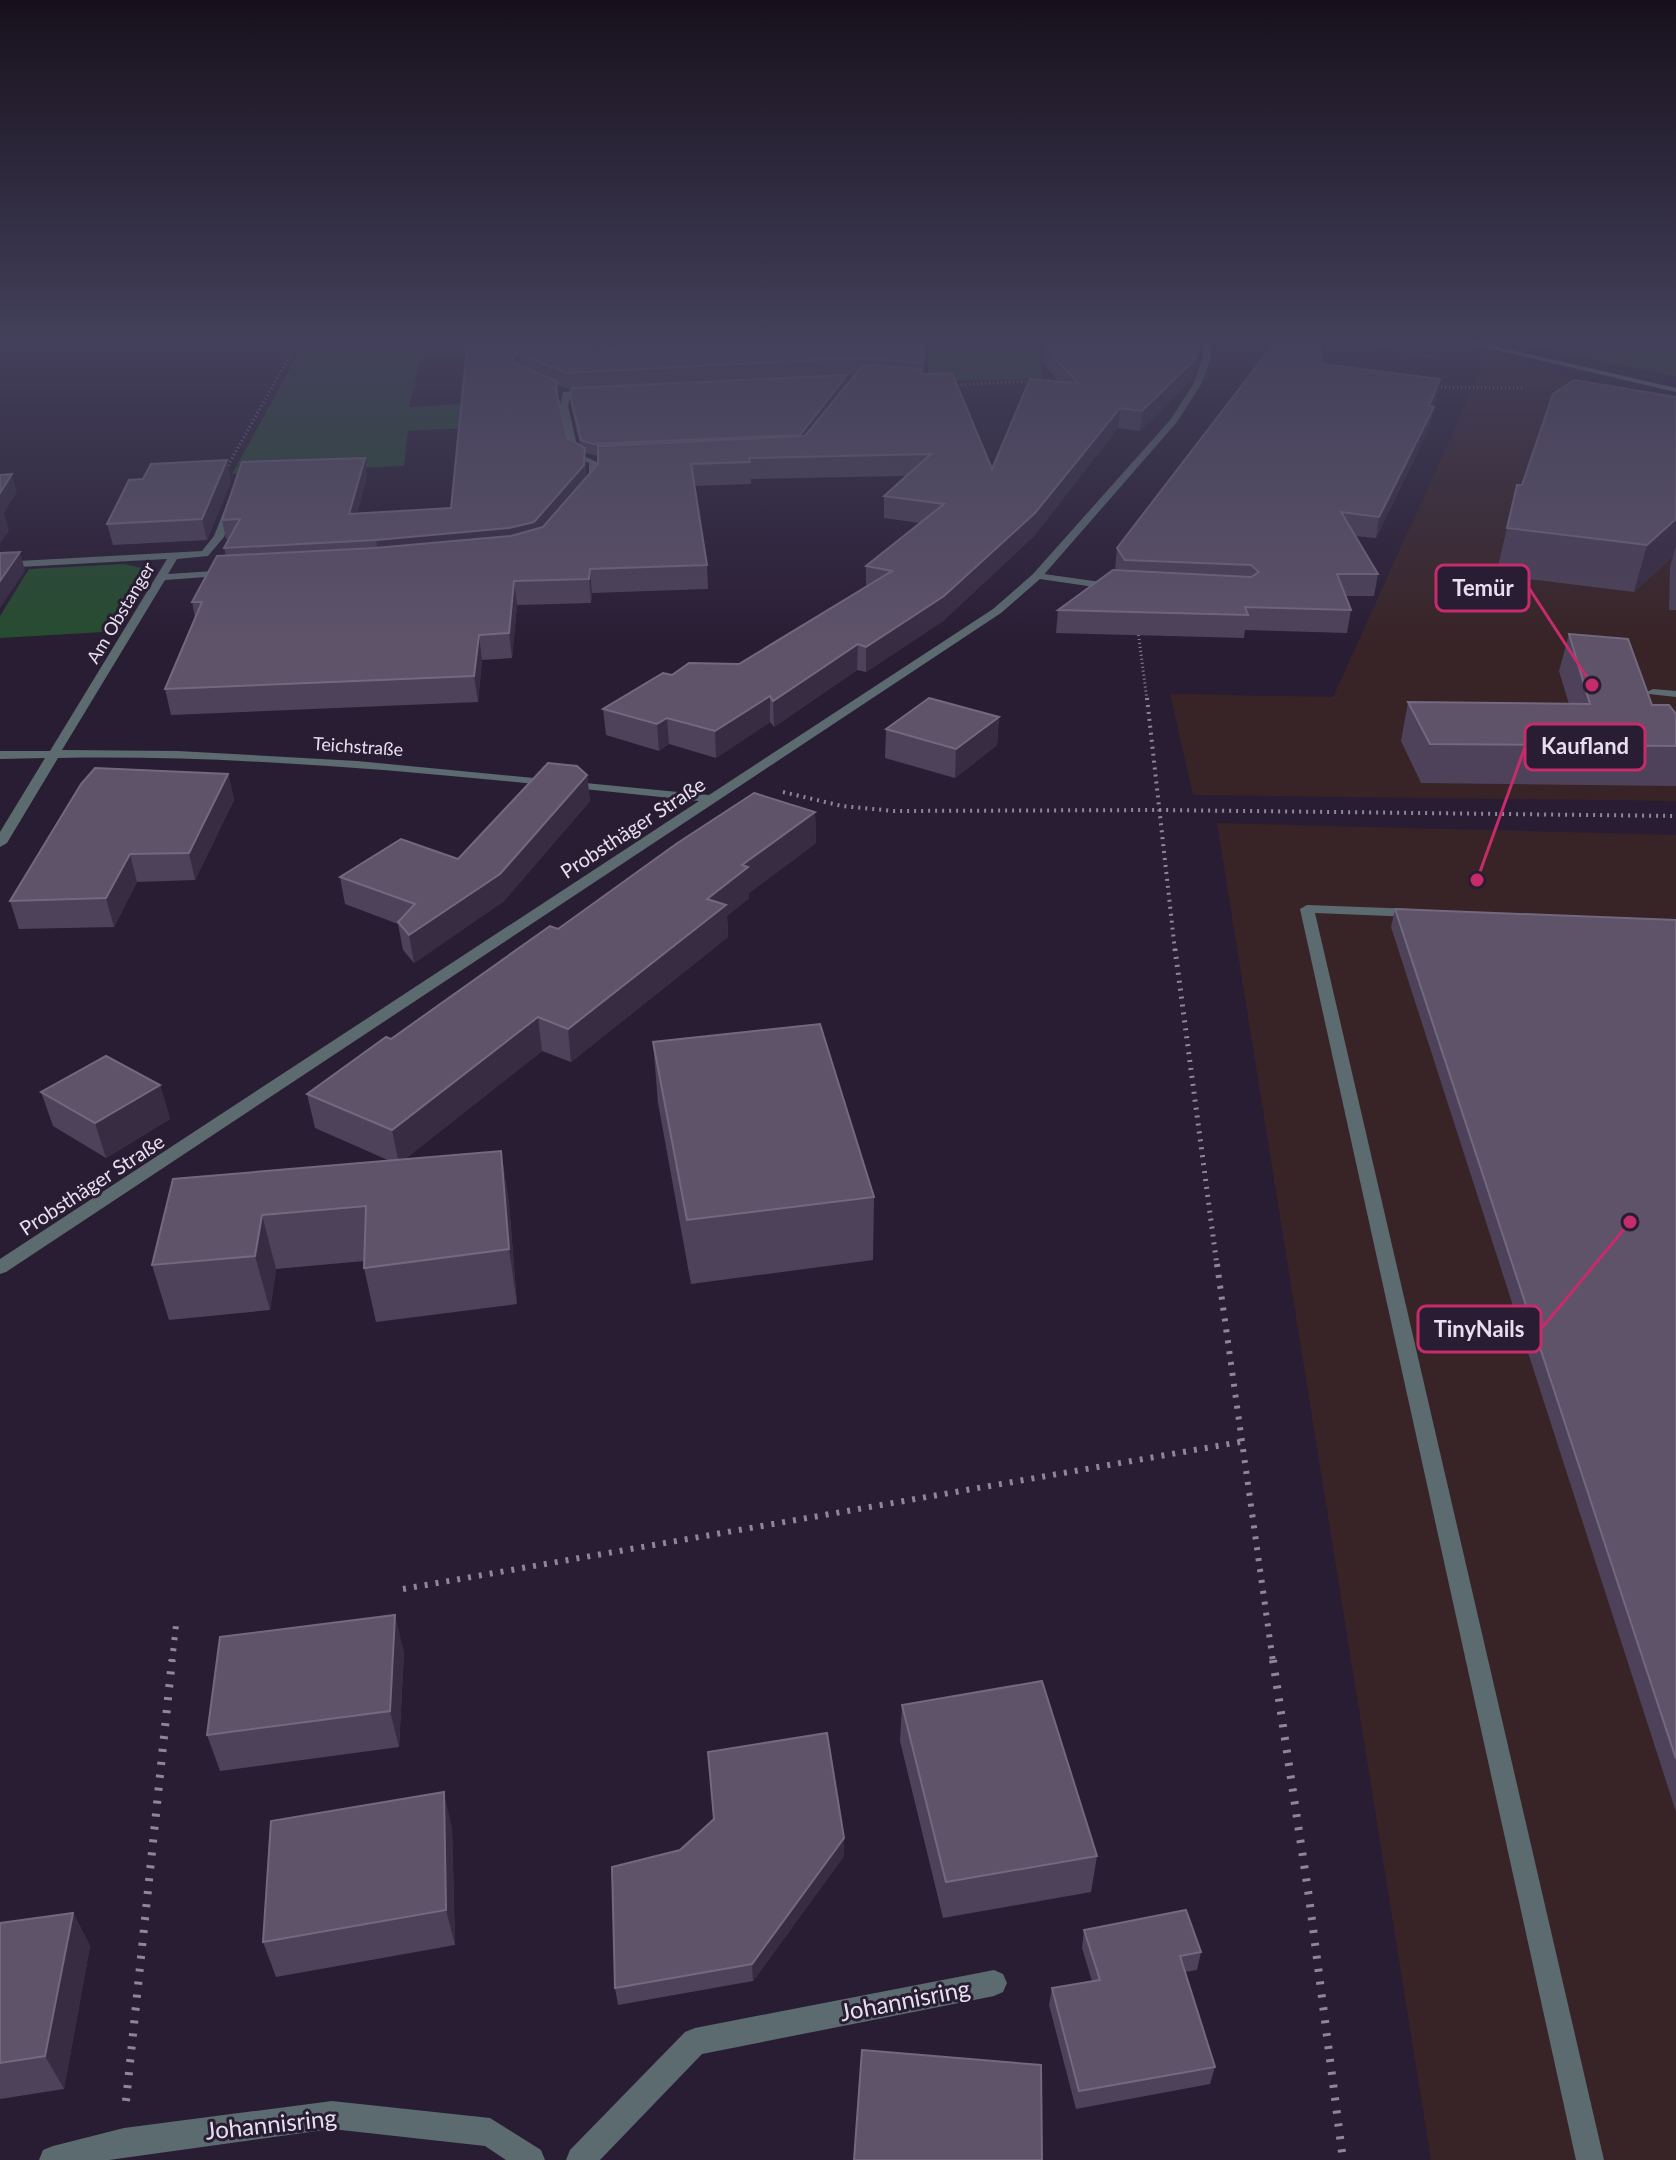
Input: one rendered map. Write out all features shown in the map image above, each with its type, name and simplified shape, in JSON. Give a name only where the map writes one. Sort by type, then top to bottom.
[{"type":"street","points":[[572,442],[575,455],[593,462],[608,462]]},
{"type":"street","name":"Probsthäger Straße","points":[[0,1268],[997,611],[1037,576],[1155,442]]},
{"type":"street","points":[[583,495],[593,484],[593,462]]},
{"type":"street","points":[[174,556],[205,554],[219,537],[239,479]]},
{"type":"street","name":"Am Obstanger","points":[[0,565],[174,556]]},
{"type":"street","name":"Am Obstanger","points":[[55,753],[174,556]]},
{"type":"street","points":[[163,577],[240,572]]},
{"type":"street","points":[[1037,576],[1130,589]]},
{"type":"street","points":[[1653,692],[1676,694]]},
{"type":"street","points":[[0,843],[55,753]]},
{"type":"street","name":"Teichstraße","points":[[0,755],[55,753],[277,760],[460,773],[713,799]]},
{"type":"street","points":[[1430,914],[1307,909],[1590,2160]]},
{"type":"street","name":"Johannisring","points":[[580,2160],[695,2042],[994,1983]]},
{"type":"street","name":"Johannisring","points":[[53,2160],[124,2142],[332,2115],[490,2132],[531,2160]]},
{"type":"path","points":[[239,479],[224,473],[241,442]]},
{"type":"path","points":[[1130,589],[1138,626],[1172,926],[1240,1442],[1309,1897],[1343,2160]]},
{"type":"path","points":[[740,781],[842,806],[894,811],[1161,810],[1676,816]]},
{"type":"path","points":[[403,1589],[1240,1442]]},
{"type":"path","points":[[124,2142],[127,2071],[176,1625]]},
{"type":"shaded area","points":[[1449,442],[1676,442],[1676,801],[1193,795],[1170,694],[1333,697]]},
{"type":"shaded area","points":[[1217,823],[1676,835],[1676,2160],[1431,2160]]},
{"type":"green space","points":[[250,442],[407,442],[404,466],[232,474]]},
{"type":"green space","points":[[125,564],[142,568],[103,632],[0,638],[0,616],[29,569]]},
{"type":"building","points":[[458,442],[574,442],[585,448],[584,465],[534,522],[509,528],[376,540],[224,548],[240,519],[222,520],[242,462],[365,458],[349,514],[451,508]]},
{"type":"building","points":[[586,442],[644,442],[593,444]]},
{"type":"building","points":[[685,442],[981,442],[992,469],[1003,442],[1093,442],[1035,513],[944,596],[866,647],[858,644],[773,701],[770,696],[715,731],[667,718],[657,724],[603,709],[663,673],[672,675],[689,663],[739,664],[892,571],[866,566],[944,504],[884,496],[931,454],[749,458],[750,462],[691,464],[707,565],[590,569],[589,579],[514,581],[509,633],[479,635],[474,676],[165,689],[202,602],[192,602],[217,556],[375,548],[511,536],[543,527],[598,464],[598,446]]},
{"type":"building","points":[[1199,442],[1417,442],[1379,517],[1341,512],[1378,574],[1337,574],[1351,610],[1245,607],[1248,615],[1058,610],[1113,570],[1251,577],[1259,572],[1251,565],[1125,560],[1117,548]]},
{"type":"building","points":[[1537,442],[1676,442],[1676,519],[1647,545],[1507,528],[1517,485],[1522,485]]},
{"type":"building","points":[[227,460],[202,519],[107,524],[129,480],[143,479],[151,464]]},
{"type":"building","points":[[12,474],[0,493],[0,475]]},
{"type":"building","points":[[20,552],[0,581],[0,553]]},
{"type":"building","points":[[1569,634],[1628,639],[1652,705],[1669,705],[1676,714],[1676,746],[1430,744],[1408,702],[1590,704]]},
{"type":"building","points":[[929,698],[999,717],[956,749],[886,729]]},
{"type":"building","points":[[548,763],[577,766],[587,775],[500,874],[409,935],[398,922],[415,904],[340,877],[401,839],[458,859]]},
{"type":"building","points":[[95,768],[228,774],[189,853],[130,854],[106,898],[10,901],[81,784]]},
{"type":"building","points":[[754,793],[815,812],[742,865],[748,867],[707,899],[726,905],[568,1029],[538,1017],[392,1130],[307,1094],[386,1037],[391,1039],[550,926],[558,929],[676,844]]},
{"type":"building","points":[[1395,909],[1676,920],[1676,1759]]},
{"type":"building","points":[[820,1024],[874,1197],[687,1220],[653,1042]]},
{"type":"building","points":[[106,1056],[160,1085],[95,1123],[41,1092]]},
{"type":"building","points":[[501,1151],[509,1249],[364,1268],[366,1206],[262,1215],[255,1256],[152,1265],[173,1179]]},
{"type":"building","points":[[395,1615],[390,1711],[207,1735],[220,1637]]},
{"type":"building","points":[[1042,1681],[1097,1856],[946,1882],[902,1705]]},
{"type":"building","points":[[827,1733],[844,1838],[752,1964],[615,1988],[612,1867],[680,1850],[714,1819],[708,1752]]},
{"type":"building","points":[[444,1792],[446,1910],[263,1942],[271,1821]]},
{"type":"building","points":[[1186,1910],[1201,1952],[1180,1956],[1215,2067],[1079,2091],[1052,1988],[1100,1980],[1084,1930]]},
{"type":"building","points":[[73,1913],[45,2056],[0,2063],[0,1923]]},
{"type":"building","points":[[862,2050],[1041,2065],[1042,2160],[854,2160]]},
{"type":"place","name":"Temür","points":[[1592,685]]},
{"type":"place","name":"Kaufland","points":[[1477,880]]},
{"type":"place","name":"TinyNails","points":[[1630,1222]]}]
